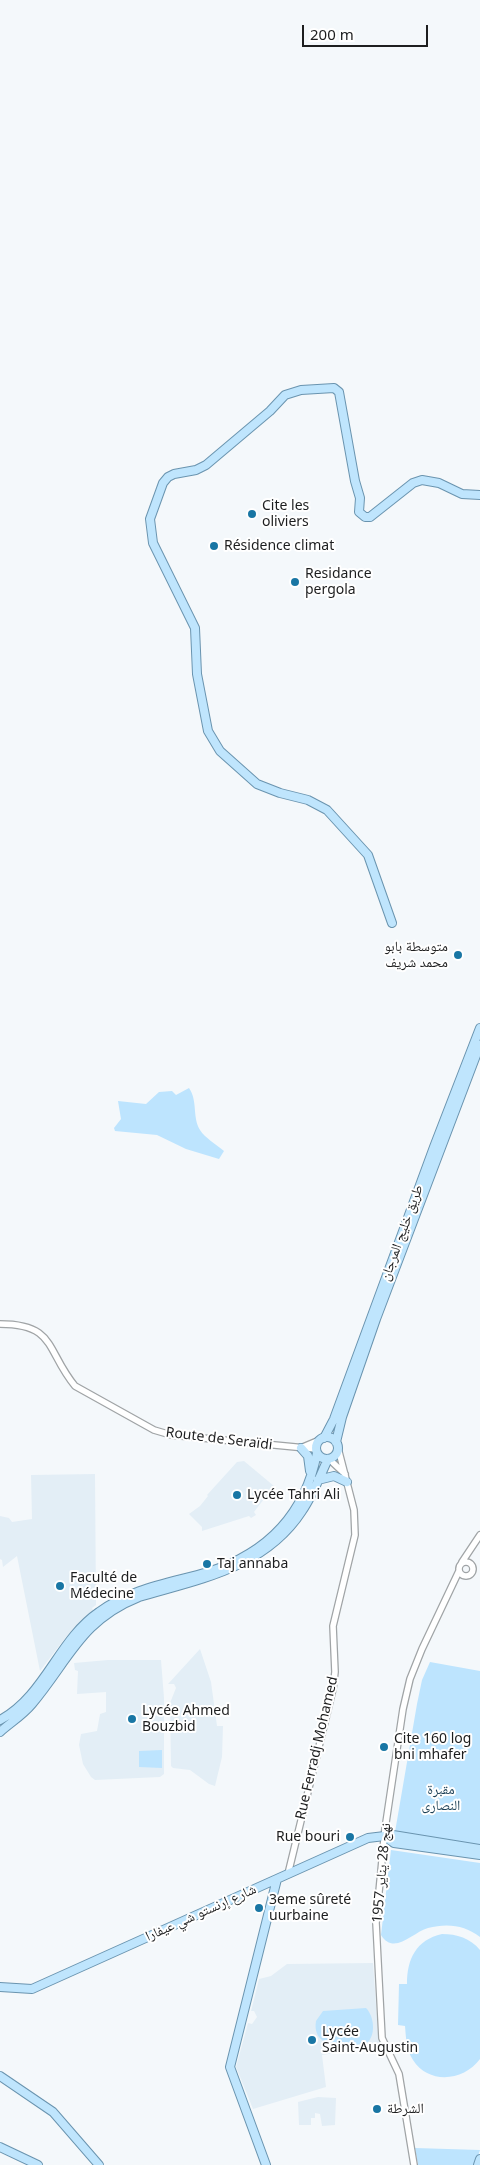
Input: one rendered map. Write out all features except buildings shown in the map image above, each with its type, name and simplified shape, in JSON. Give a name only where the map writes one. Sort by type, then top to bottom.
[{"type":"main road","points":[[392,923],[368,855],[327,810],[308,800],[280,793],[257,784],[220,751],[212,741],[208,731],[197,674],[195,628],[154,543],[150,519],[163,483],[168,477],[196,470],[206,465],[270,411],[285,395],[301,390],[325,387],[334,388],[339,392],[355,482],[360,498],[359,512],[362,515],[365,517],[370,516],[413,483],[422,480],[440,484],[462,494],[480,495]]},
{"type":"main road","name":"طريق خليج المرجان","points":[[323,1438],[334,1418],[420,1183],[480,1028]]},
{"type":"main road","name":"طريق خليج المرجان","points":[[337,1445],[342,1417],[376,1319],[480,1045]]},
{"type":"main road","points":[[0,1720],[24,1703],[69,1641],[97,1612],[138,1591],[209,1571],[251,1553],[289,1520],[298,1507],[309,1482],[317,1451],[317,1443],[323,1438],[331,1438],[337,1445],[336,1455],[328,1459],[321,1458],[317,1451]]},
{"type":"main road","points":[[301,1448],[308,1456],[310,1464],[309,1482]]},
{"type":"main road","points":[[0,1732],[30,1706],[77,1642],[103,1616],[125,1602],[210,1577],[254,1558],[280,1538],[303,1510],[328,1459]]},
{"type":"main road","points":[[318,1480],[334,1476],[346,1478]]},
{"type":"main road","name":"شارع إرنستو شي عيفارا","points":[[0,1987],[32,1989],[368,1838],[393,1835],[480,1855]]},
{"type":"main road","name":"شارع إرنستو شي عيفارا","points":[[448,1847],[480,1849]]},
{"type":"main road","points":[[266,2165],[230,2067],[277,1879]]},
{"type":"main road","points":[[0,2076],[53,2112],[99,2165]]},
{"type":"main road","points":[[0,2147],[38,2165]]},
{"type":"main road","points":[[478,2165],[480,2159]]},
{"type":"street","name":"Route de Seraïdi","points":[[0,1324],[18,1324],[34,1329],[45,1338],[75,1386],[154,1430],[170,1435],[317,1451]]},
{"type":"street","points":[[301,1448],[323,1438]]},
{"type":"street","name":"Rue Ferradj Mohamed","points":[[288,1874],[334,1680],[333,1626],[354,1535],[354,1510],[337,1445]]},
{"type":"street","points":[[328,1459],[346,1478]]},
{"type":"street","points":[[475,1544],[471,1564],[472,1571],[467,1576],[462,1575],[459,1571],[459,1566],[480,1535]]},
{"type":"street","points":[[462,1562],[471,1564]]},
{"type":"street","name":"نهج 28 يناير 1957","points":[[414,2165],[399,2074],[382,2038],[376,1923],[398,1736],[410,1679],[459,1571]]},
{"type":"street","name":"نهج 28 يناير 1957","points":[[453,1587],[467,1576]]},
{"type":"shaded area","name":"Lycée Tahri Ali","points":[[244,1461],[274,1486],[254,1512],[256,1515],[202,1531],[202,1527],[189,1514],[200,1506],[207,1495],[237,1462]]},
{"type":"shaded area","name":"Faculté de Médecine","points":[[95,1474],[96,1605],[92,1608],[94,1612],[66,1637],[40,1671],[17,1556],[3,1567],[2,1560],[0,1559],[0,1516],[9,1518],[12,1522],[32,1519],[31,1475]]},
{"type":"shaded area","points":[[200,1649],[211,1682],[217,1726],[223,1726],[222,1757],[215,1786],[209,1784],[190,1770],[173,1768],[171,1766],[170,1703],[176,1688],[174,1684],[168,1684]]},
{"type":"shaded area","name":"Lycée Ahmed Bouzbid","points":[[108,1660],[161,1660],[164,1698],[164,1723],[161,1723],[161,1730],[164,1730],[164,1774],[160,1777],[95,1780],[83,1764],[79,1745],[81,1734],[97,1731],[100,1714],[106,1712],[106,1692],[77,1694],[78,1671],[75,1670],[74,1663]]},
{"type":"shaded area","name":"Lycée Saint-Augustin","points":[[373,1963],[378,2033],[382,2046],[322,2055],[326,2087],[253,2109],[236,2067],[248,2023],[252,2024],[257,2017],[254,2011],[251,2011],[259,1979],[271,1976],[287,1964]]},
{"type":"shaded area","points":[[318,2097],[336,2098],[335,2125],[322,2126],[320,2114],[315,2113],[315,2118],[311,2118],[311,2125],[299,2125],[298,2102]]},
{"type":"green space","points":[[189,1088],[192,1093],[196,1120],[200,1130],[224,1151],[219,1159],[186,1149],[157,1135],[115,1131],[114,1128],[121,1119],[118,1101],[146,1104],[159,1092],[172,1091],[176,1095]]},
{"type":"green space","name":"مقبرة النصارى","points":[[430,1662],[480,1671],[480,1846],[395,1832],[417,1704],[422,1680]]},
{"type":"green space","points":[[162,1750],[162,1768],[139,1767],[139,1751]]},
{"type":"green space","points":[[391,1850],[480,1863],[480,1937],[468,1930],[449,1925],[422,1930],[398,1943],[386,1941],[381,1935]]},
{"type":"green space","points":[[442,1934],[463,1938],[472,1942],[480,1950],[480,2059],[465,2072],[456,2076],[446,2077],[428,2073],[420,2068],[409,2052],[405,2026],[398,2025],[399,1984],[407,1984],[411,1959],[426,1941]]},
{"type":"green space","points":[[366,2008],[369,2011],[373,2025],[371,2039],[368,2042],[342,2046],[325,2042],[319,2037],[316,2030],[316,2021],[323,2011]]},
{"type":"green space","points":[[415,2148],[480,2150],[475,2165],[418,2165]]},
{"type":"place","name":"Cite les oliviers","points":[[252,514]]},
{"type":"place","name":"Résidence climat","points":[[214,546]]},
{"type":"place","name":"Residance pergola","points":[[295,582]]},
{"type":"place","name":"متوسطة بابو محمد شريف","points":[[458,955]]},
{"type":"place","name":"Lycée Tahri Ali","points":[[237,1495]]},
{"type":"place","name":"Taj annaba","points":[[207,1564]]},
{"type":"place","name":"Faculté de Médecine","points":[[60,1586]]},
{"type":"place","name":"Lycée Ahmed Bouzbid","points":[[132,1719]]},
{"type":"place","name":"Cite 160 log bni mhafer","points":[[384,1747]]},
{"type":"place","name":"Rue bouri","points":[[350,1837]]},
{"type":"place","name":"3eme sûreté uurbaine","points":[[259,1908]]},
{"type":"place","name":"Lycée Saint-Augustin","points":[[312,2040]]},
{"type":"place","name":"الشرطة","points":[[377,2109]]}]
